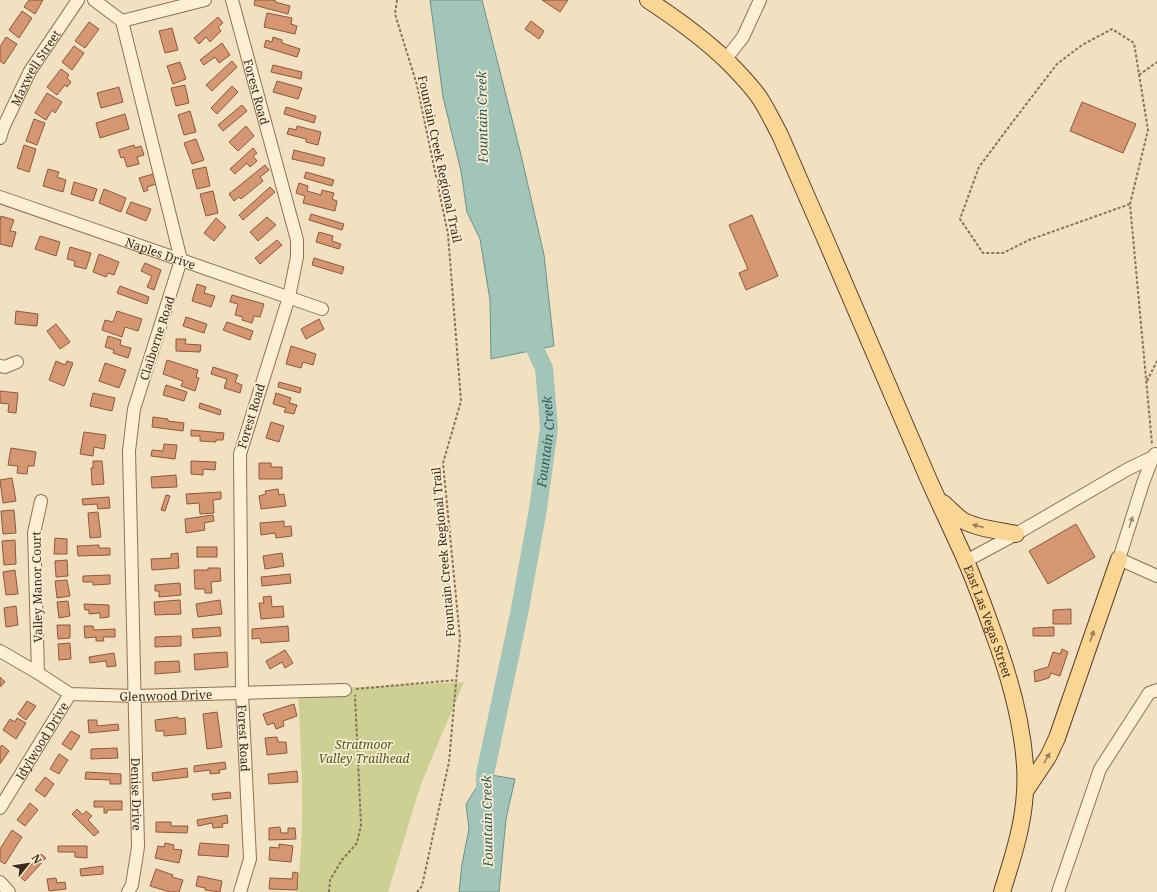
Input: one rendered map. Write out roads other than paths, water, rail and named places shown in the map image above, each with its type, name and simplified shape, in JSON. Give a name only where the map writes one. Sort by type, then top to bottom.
[{"type":"main road","points":[[648,0],[694,32],[739,73],[758,97],[780,135],[937,498],[966,561]]},
{"type":"main road","points":[[937,498],[960,519],[968,523],[1016,534]]},
{"type":"main road","points":[[1026,790],[1048,757],[1057,738],[1119,559]]},
{"type":"main road","name":"East Las Vegas Street","points":[[966,561],[1000,650],[1015,701],[1023,743],[1026,790],[1024,810],[1019,837],[1002,892]]},
{"type":"street","name":"Maxwell Street","points":[[0,138],[3,128],[30,71],[78,0]]},
{"type":"street","points":[[94,0],[122,21],[181,260]]},
{"type":"street","points":[[122,21],[205,0]]},
{"type":"street","name":"Forest Road","points":[[232,0],[297,240],[297,257],[289,297],[240,454],[242,692],[250,859],[240,892]]},
{"type":"street","points":[[725,60],[744,37],[760,0]]},
{"type":"street","name":"Naples Drive","points":[[0,197],[322,309]]},
{"type":"street","name":"Claiborne Road","points":[[135,696],[129,451],[134,409],[181,260]]},
{"type":"street","points":[[0,366],[5,367],[17,362]]},
{"type":"street","points":[[1155,454],[1143,483],[1119,559],[1157,576]]},
{"type":"street","name":"East Las Vegas Street","points":[[966,561],[1155,454]]},
{"type":"street","name":"Valley Manor Court","points":[[38,673],[34,533],[41,501]]},
{"type":"street","points":[[0,651],[70,694]]},
{"type":"street","name":"Glenwood Drive","points":[[70,694],[135,696],[345,690]]},
{"type":"street","points":[[1058,892],[1100,769],[1149,693],[1157,690]]},
{"type":"street","name":"Idylwood Drive","points":[[0,808],[70,694]]},
{"type":"street","name":"Denise Drive","points":[[128,892],[132,885],[138,847],[135,696]]},
{"type":"street","points":[[0,882],[9,892]]},
{"type":"water","points":[[430,0],[482,0],[521,155],[544,255],[554,346],[491,359],[490,300],[480,239],[467,212],[461,171],[443,97]]},
{"type":"water","points":[[485,774],[515,779],[506,819],[499,892],[459,892],[462,864],[469,829],[466,804]]},
{"type":"waterway","name":"Fountain Creek","points":[[485,798],[485,774],[519,614],[538,509],[549,428],[544,368],[525,328]]},
{"type":"park label","name":"Stratmoor Valley Trailhead","points":[[364,751]]}]
